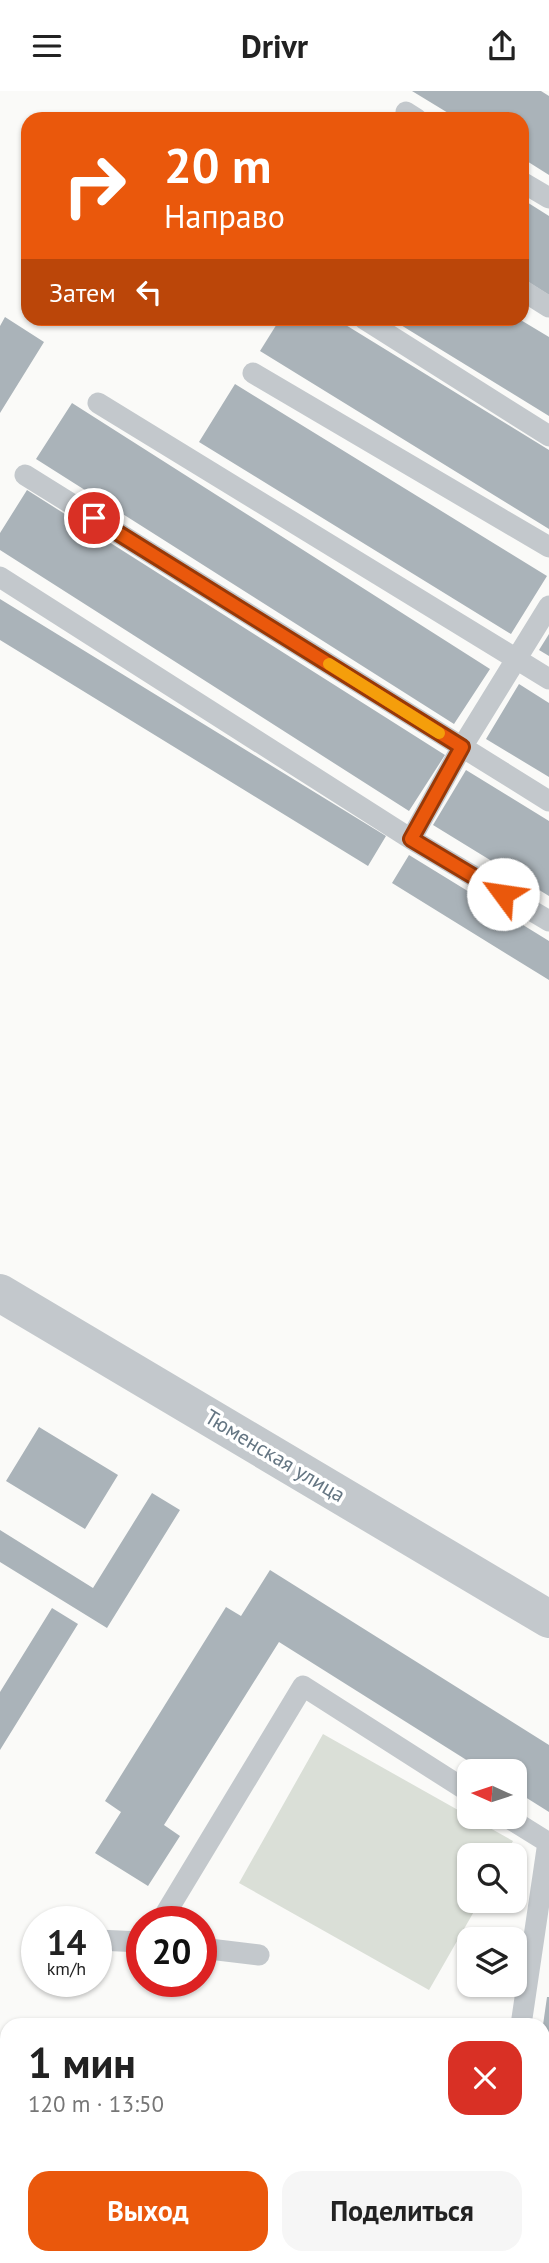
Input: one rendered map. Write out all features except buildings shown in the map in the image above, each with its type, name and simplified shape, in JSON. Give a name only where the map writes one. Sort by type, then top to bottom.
[{"type":"street","name":"Тюменская улица","points":[[0,1293],[549,1619]]},
{"type":"lane","points":[[529,186],[549,198]]},
{"type":"lane","points":[[529,294],[549,307]]},
{"type":"lane","points":[[375,326],[549,436]]},
{"type":"lane","points":[[253,373],[549,547]]},
{"type":"lane","points":[[98,403],[549,679]]},
{"type":"lane","points":[[25,475],[549,801]]},
{"type":"lane","points":[[0,577],[411,839],[549,921]]},
{"type":"lane","points":[[411,839],[462,747],[549,606]]},
{"type":"lane","points":[[170,1906],[303,1686],[457,1784]]},
{"type":"lane","points":[[522,2018],[548,1842],[527,1829]]},
{"type":"lane","points":[[217,1950],[259,1955]]},
{"type":"shaded area","points":[[323,1734],[457,1809],[457,1829],[492,1829],[513,1841],[457,1843],[457,1913],[473,1913],[465,1927],[457,1927],[457,1941],[429,1990],[239,1883]]},
{"type":"slow traffic","points":[[329,664],[439,733]]},
{"type":"route","points":[[94,518],[462,747],[411,839],[503,894]]}]
